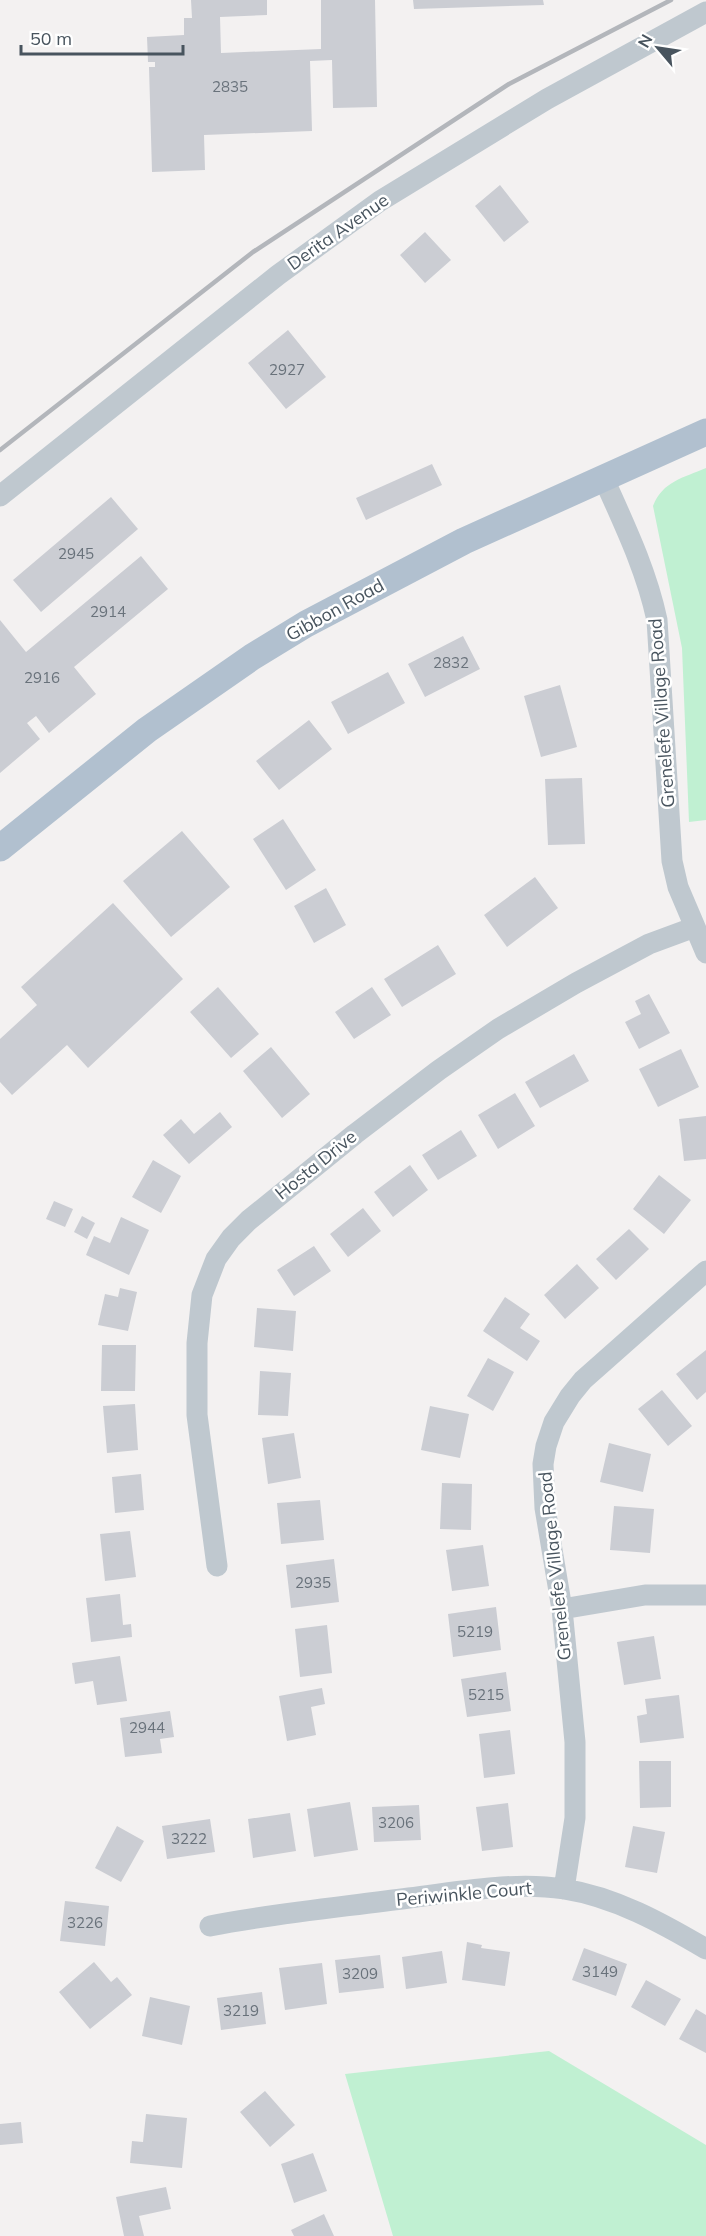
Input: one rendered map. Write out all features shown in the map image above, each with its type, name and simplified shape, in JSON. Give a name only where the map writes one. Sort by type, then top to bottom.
[{"type":"main road","name":"Gibbon Road","points":[[0,848],[147,730],[252,657],[306,624],[439,553],[706,432]]},
{"type":"street","name":"Derita Avenue","points":[[0,496],[278,274],[380,201],[538,104],[706,12]]},
{"type":"street","name":"Grenelefe Village Road","points":[[603,477],[640,562],[651,593],[657,620],[672,861],[678,887],[706,953]]},
{"type":"street","name":"Hosta Drive","points":[[217,1566],[197,1415],[197,1343],[199,1313],[205,1285],[216,1259],[231,1238],[249,1220],[355,1134],[439,1070],[498,1029],[576,983],[649,944],[695,927]]},
{"type":"street","name":"Grenelefe Village Road","points":[[564,1889],[577,1791],[575,1742],[562,1609],[544,1508],[543,1464],[546,1446],[554,1422],[570,1395],[583,1380],[706,1271]]},
{"type":"street","points":[[562,1609],[645,1595],[706,1595]]},
{"type":"street","name":"Periwinkle Court","points":[[210,1926],[257,1917],[529,1886],[564,1889],[595,1897],[661,1922],[706,1949]]},
{"type":"green space","points":[[706,468],[706,820],[689,822],[682,648],[653,506],[668,486]]},
{"type":"green space","points":[[549,2051],[706,2145],[706,2236],[393,2236],[345,2074]]},
{"type":"building","points":[[191,0],[267,0],[267,15],[220,17],[221,53],[321,49],[321,0],[375,0],[377,107],[333,108],[332,60],[310,61],[312,131],[204,135],[205,170],[152,172],[149,67],[155,67],[155,62],[148,62],[147,37],[184,35],[184,18],[192,18]]},
{"type":"building","points":[[413,0],[543,0],[544,5],[414,9]]},
{"type":"building","points":[[500,185],[529,222],[504,242],[475,206]]},
{"type":"building","points":[[425,232],[451,260],[425,283],[400,255]]},
{"type":"building","points":[[288,330],[326,377],[286,409],[248,363]]},
{"type":"building","points":[[432,464],[442,485],[366,520],[356,498]]},
{"type":"building","points":[[111,497],[138,529],[41,612],[13,580]]},
{"type":"building","points":[[141,556],[168,589],[74,667],[96,694],[49,733],[36,716],[27,723],[40,739],[0,773],[0,620],[26,652]]},
{"type":"building","points":[[463,636],[480,669],[425,697],[408,664]]},
{"type":"building","points":[[388,672],[405,703],[348,734],[331,702]]},
{"type":"building","points":[[560,685],[577,747],[541,757],[524,696]]},
{"type":"building","points":[[309,720],[332,749],[279,790],[256,761]]},
{"type":"building","points":[[582,778],[585,844],[548,845],[545,779]]},
{"type":"building","points":[[283,819],[316,870],[286,890],[253,839]]},
{"type":"building","points":[[182,831],[230,887],[171,937],[123,881]]},
{"type":"building","points":[[535,877],[558,908],[507,947],[484,915]]},
{"type":"building","points":[[326,888],[346,925],[314,943],[294,906]]},
{"type":"building","points":[[113,903],[183,979],[88,1068],[67,1045],[12,1095],[0,1082],[0,1039],[37,1005],[21,987]]},
{"type":"building","points":[[438,945],[456,974],[402,1007],[384,979]]},
{"type":"building","points":[[218,987],[259,1034],[231,1058],[190,1012]]},
{"type":"building","points":[[372,987],[391,1015],[354,1039],[335,1012]]},
{"type":"building","points":[[649,994],[670,1033],[639,1049],[625,1022],[641,1014],[635,1001]]},
{"type":"building","points":[[271,1047],[310,1094],[282,1118],[243,1071]]},
{"type":"building","points":[[681,1049],[699,1087],[658,1107],[639,1069]]},
{"type":"building","points":[[574,1054],[589,1081],[540,1108],[525,1082]]},
{"type":"building","points":[[515,1093],[535,1126],[498,1149],[478,1115]]},
{"type":"building","points":[[220,1112],[232,1127],[189,1164],[163,1135],[181,1119],[194,1134]]},
{"type":"building","points":[[706,1116],[706,1159],[684,1161],[679,1119]]},
{"type":"building","points":[[461,1130],[477,1156],[438,1180],[422,1155]]},
{"type":"building","points":[[153,1160],[181,1176],[161,1213],[132,1197]]},
{"type":"building","points":[[410,1165],[428,1190],[393,1217],[374,1192]]},
{"type":"building","points":[[659,1175],[691,1200],[664,1234],[633,1209]]},
{"type":"building","points":[[54,1201],[73,1209],[65,1227],[46,1219]]},
{"type":"building","points":[[363,1208],[381,1231],[348,1257],[330,1234]]},
{"type":"building","points":[[82,1216],[95,1223],[87,1239],[74,1232]]},
{"type":"building","points":[[121,1217],[149,1230],[129,1275],[86,1255],[94,1236],[110,1243]]},
{"type":"building","points":[[629,1229],[649,1249],[616,1280],[596,1259]]},
{"type":"building","points":[[314,1246],[331,1271],[294,1296],[277,1270]]},
{"type":"building","points":[[577,1264],[599,1288],[565,1319],[544,1295]]},
{"type":"building","points":[[120,1288],[137,1292],[128,1331],[98,1325],[105,1294],[118,1297]]},
{"type":"building","points":[[505,1297],[530,1314],[520,1328],[540,1341],[527,1361],[483,1331]]},
{"type":"building","points":[[257,1308],[296,1311],[293,1351],[254,1347]]},
{"type":"building","points":[[102,1345],[136,1345],[135,1391],[101,1391]]},
{"type":"building","points":[[706,1350],[706,1392],[697,1400],[676,1374]]},
{"type":"building","points":[[488,1358],[514,1372],[493,1411],[467,1396]]},
{"type":"building","points":[[260,1371],[291,1373],[288,1416],[258,1415]]},
{"type":"building","points":[[662,1390],[692,1426],[668,1446],[638,1409]]},
{"type":"building","points":[[135,1404],[138,1450],[107,1453],[103,1406]]},
{"type":"building","points":[[430,1406],[469,1414],[460,1458],[421,1450]]},
{"type":"building","points":[[294,1433],[301,1478],[268,1484],[262,1438]]},
{"type":"building","points":[[609,1443],[651,1454],[643,1492],[600,1482]]},
{"type":"building","points":[[141,1474],[144,1510],[115,1513],[112,1477]]},
{"type":"building","points":[[442,1483],[472,1484],[471,1530],[440,1529]]},
{"type":"building","points":[[320,1500],[324,1540],[281,1544],[277,1503]]},
{"type":"building","points":[[614,1506],[654,1509],[650,1553],[610,1550]]},
{"type":"building","points":[[130,1531],[136,1577],[105,1581],[100,1534]]},
{"type":"building","points":[[483,1545],[489,1586],[452,1591],[446,1550]]},
{"type":"building","points":[[334,1559],[339,1602],[291,1608],[286,1565]]},
{"type":"building","points":[[120,1594],[123,1625],[131,1624],[132,1637],[91,1642],[86,1598]]},
{"type":"building","points":[[496,1607],[501,1650],[453,1657],[448,1614]]},
{"type":"building","points":[[327,1625],[332,1673],[300,1677],[295,1629]]},
{"type":"building","points":[[654,1636],[661,1679],[624,1685],[617,1642]]},
{"type":"building","points":[[120,1656],[127,1701],[97,1705],[93,1681],[75,1684],[72,1663]]},
{"type":"building","points":[[506,1672],[511,1711],[467,1717],[461,1679]]},
{"type":"building","points":[[322,1688],[325,1704],[311,1707],[316,1735],[287,1741],[279,1696]]},
{"type":"building","points":[[679,1695],[684,1738],[640,1743],[637,1716],[647,1714],[645,1699]]},
{"type":"building","points":[[170,1711],[174,1737],[160,1739],[162,1753],[125,1757],[120,1718]]},
{"type":"building","points":[[510,1730],[515,1774],[484,1778],[479,1734]]},
{"type":"building","points":[[639,1761],[671,1761],[671,1807],[640,1808]]},
{"type":"building","points":[[350,1802],[358,1850],[314,1857],[307,1809]]},
{"type":"building","points":[[508,1803],[513,1847],[482,1851],[476,1807]]},
{"type":"building","points":[[419,1805],[421,1840],[374,1842],[372,1807]]},
{"type":"building","points":[[290,1813],[296,1851],[253,1858],[248,1819]]},
{"type":"building","points":[[210,1819],[215,1852],[167,1859],[162,1826]]},
{"type":"building","points":[[117,1826],[144,1841],[121,1882],[95,1868]]},
{"type":"building","points":[[633,1826],[665,1832],[657,1873],[625,1867]]},
{"type":"building","points":[[65,1901],[109,1906],[105,1946],[60,1941]]},
{"type":"building","points":[[467,1942],[482,1945],[481,1948],[510,1952],[505,1986],[462,1980]]},
{"type":"building","points":[[584,1948],[627,1964],[616,1996],[572,1980]]},
{"type":"building","points":[[442,1951],[447,1983],[406,1989],[402,1957]]},
{"type":"building","points":[[380,1955],[384,1988],[339,1993],[335,1960]]},
{"type":"building","points":[[94,1962],[111,1982],[117,1977],[132,1995],[90,2029],[59,1992]]},
{"type":"building","points":[[322,1963],[327,2004],[285,2010],[279,1968]]},
{"type":"building","points":[[646,1980],[681,1999],[665,2026],[631,2007]]},
{"type":"building","points":[[262,1992],[266,2024],[221,2030],[217,1998]]},
{"type":"building","points":[[150,1997],[190,2006],[182,2045],[142,2036]]},
{"type":"building","points":[[696,2009],[706,2015],[706,2053],[679,2039]]},
{"type":"building","points":[[265,2091],[295,2125],[270,2147],[240,2112]]},
{"type":"building","points":[[146,2114],[187,2118],[182,2168],[130,2163],[132,2141],[143,2142]]},
{"type":"building","points":[[21,2122],[23,2143],[0,2145],[0,2124]]},
{"type":"building","points":[[313,2153],[327,2191],[294,2203],[281,2164]]},
{"type":"building","points":[[166,2187],[171,2209],[139,2216],[144,2236],[124,2236],[116,2197]]},
{"type":"building","points":[[324,2214],[334,2236],[294,2236],[291,2230]]},
{"type":"railway","points":[[0,450],[253,252],[509,84],[671,0]]}]
